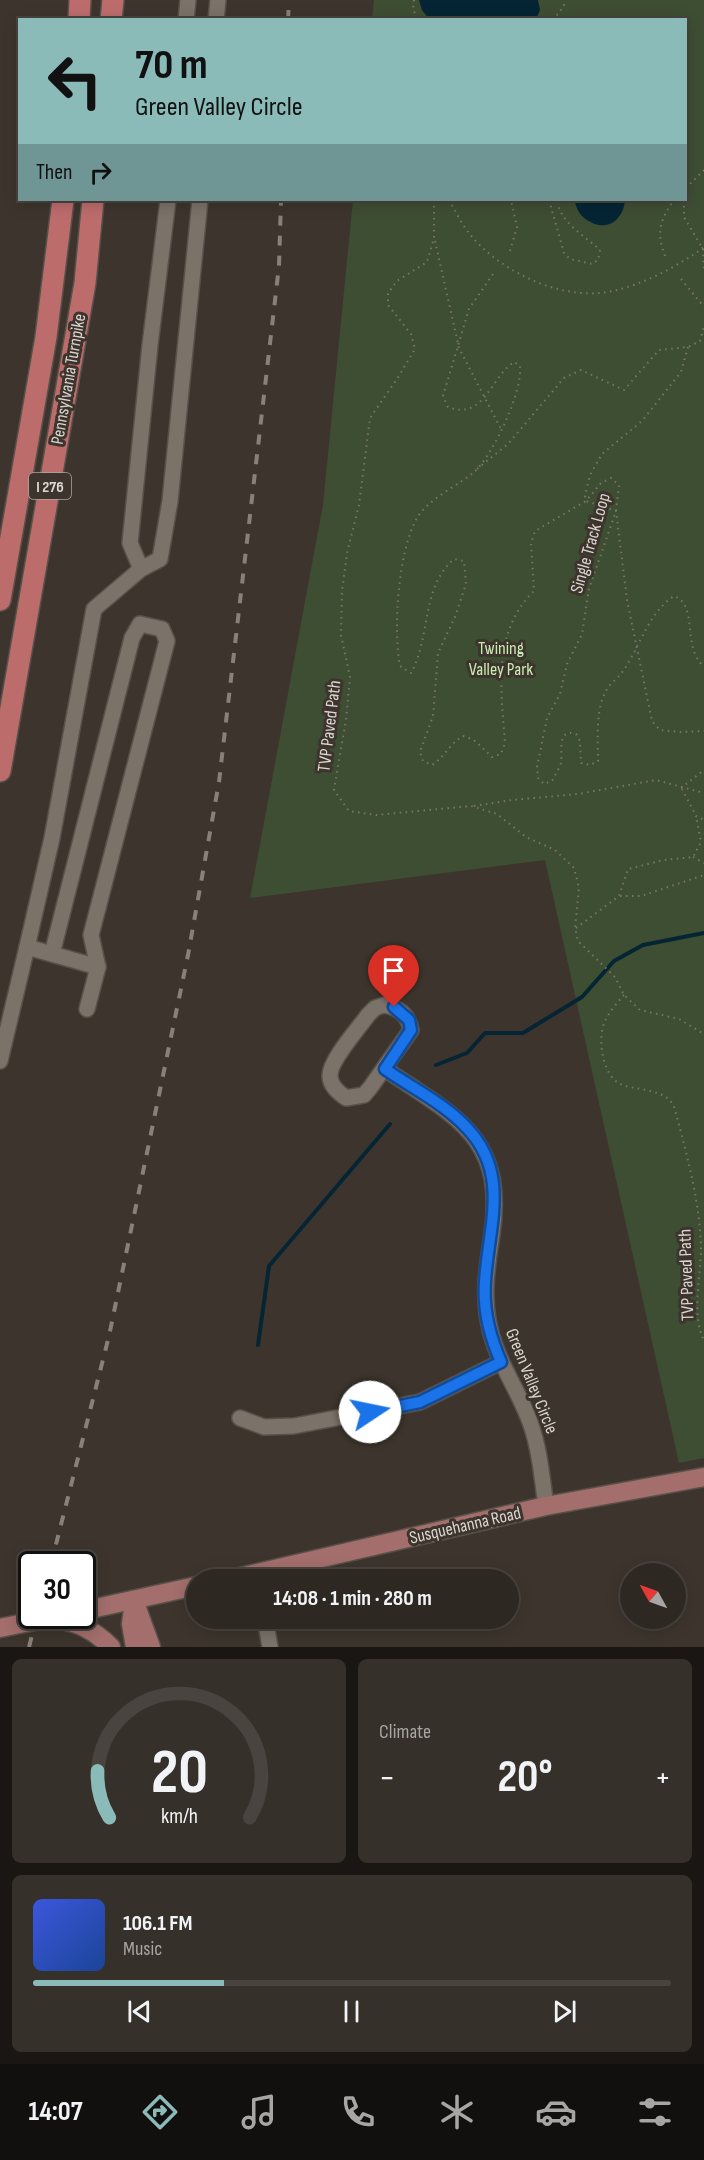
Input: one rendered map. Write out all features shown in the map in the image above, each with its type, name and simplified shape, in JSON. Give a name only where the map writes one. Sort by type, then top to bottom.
[{"type":"highway","points":[[79,18],[80,0]]},
{"type":"highway","points":[[111,18],[113,0]]},
{"type":"highway","name":"Pennsylvania Turnpike","points":[[0,600],[46,337],[63,201]]},
{"type":"highway","name":"Pennsylvania Turnpike","points":[[0,771],[85,283],[93,201]]},
{"type":"main road","name":"Susquehanna Road","points":[[285,1569],[546,1506],[704,1477]]},
{"type":"main road","points":[[96,1608],[186,1588]]},
{"type":"main road","points":[[134,1600],[131,1624],[135,1647]]},
{"type":"main road","points":[[134,1600],[151,1647]]},
{"type":"main road","points":[[0,1628],[18,1624]]},
{"type":"main road","points":[[90,1629],[111,1647]]},
{"type":"street","points":[[186,18],[188,0]]},
{"type":"street","points":[[216,18],[218,0]]},
{"type":"street","points":[[141,569],[130,543],[168,201]]},
{"type":"street","points":[[0,1061],[52,838],[94,609],[141,569],[160,559],[170,501],[200,201]]},
{"type":"street","points":[[52,954],[132,638],[140,624],[162,629],[167,641],[91,935],[98,967],[87,1009]]},
{"type":"street","points":[[27,947],[98,967]]},
{"type":"street","points":[[384,1005],[404,1013],[409,1020],[411,1030],[385,1069],[364,1095],[354,1098],[346,1098],[339,1093],[330,1077],[331,1066],[368,1015],[375,1008],[384,1005]]},
{"type":"street","name":"Green Valley Circle","points":[[385,1069],[459,1120],[473,1135],[485,1154],[492,1178],[494,1216],[485,1282],[486,1312],[494,1348],[531,1425],[538,1450],[546,1506]]},
{"type":"street","points":[[240,1418],[264,1427],[294,1426],[420,1402],[501,1362]]},
{"type":"street","points":[[267,1629],[270,1647]]},
{"type":"path","points":[[414,0],[413,9],[417,18]]},
{"type":"path","points":[[555,18],[564,6],[564,0]]},
{"type":"path","points":[[687,187],[704,170]]},
{"type":"path","name":"TVP Paved Path","points":[[434,201],[434,238],[427,262],[397,281],[388,293],[388,305],[411,334],[415,349],[398,379],[370,418],[359,505],[347,553],[342,591],[340,635],[350,677],[346,720],[334,790],[349,811],[376,815],[471,806],[497,814],[526,837],[555,850],[574,868],[579,888],[575,928]]},
{"type":"path","points":[[450,201],[472,237],[494,258],[512,270],[561,290],[600,293],[649,279],[703,248]]},
{"type":"path","points":[[510,251],[517,227],[511,201]]},
{"type":"path","points":[[549,201],[564,253],[570,259],[592,264],[598,260],[600,250],[570,225],[557,201]]},
{"type":"path","points":[[665,256],[659,241],[661,222],[674,201]]},
{"type":"path","points":[[684,201],[684,217],[703,248],[704,270]]},
{"type":"path","points":[[434,238],[459,348],[502,430]]},
{"type":"path","name":"Single Track Loop","points":[[493,274],[470,309],[443,396],[448,408],[459,412],[478,405],[504,368],[514,362],[520,366],[522,378],[502,430],[475,471],[438,497],[417,517],[404,554],[396,648],[400,666],[411,673],[425,636],[432,593],[444,567],[454,559],[464,561],[466,584],[455,617],[438,652],[434,716],[420,752],[423,761],[432,765],[441,760],[452,742],[463,736],[474,740],[492,757],[501,754],[505,743],[502,651],[519,605],[534,591],[531,543],[535,531],[586,501],[601,483],[611,478],[619,485],[616,511],[589,589],[582,634],[567,664],[560,694],[547,718],[537,767],[538,778],[544,784],[552,781],[560,766],[561,741],[564,735],[571,733],[576,734],[580,741],[581,763],[590,765],[598,761],[598,722],[607,689],[622,673],[651,621],[665,602],[674,596],[682,599],[687,605],[693,654],[704,667]]},
{"type":"path","points":[[681,279],[704,307]]},
{"type":"path","points":[[475,471],[508,444],[564,378],[581,370],[624,390],[660,350],[688,347],[700,340],[704,327]]},
{"type":"path","points":[[688,347],[681,372],[642,421],[602,453],[590,475],[585,496],[586,501],[616,511],[627,600],[652,721],[660,730],[704,731]]},
{"type":"path","points":[[681,788],[704,770]]},
{"type":"path","points":[[471,806],[579,794],[656,780],[704,793]]},
{"type":"path","points":[[681,788],[696,816],[701,842],[693,857]]},
{"type":"path","points":[[696,816],[704,820]]},
{"type":"path","points":[[619,896],[628,868],[664,860],[693,857],[704,863]]},
{"type":"path","points":[[704,875],[641,896],[619,896],[575,928],[578,941],[615,977],[624,995],[640,1010],[678,1019],[704,1034]]},
{"type":"path","name":"TVP Paved Path","points":[[624,995],[604,1023],[601,1044],[608,1070],[617,1083],[660,1094],[674,1105],[691,1174],[697,1215],[701,1250],[697,1284],[704,1340]]},
{"type":"green space","name":"Twining Valley Park","points":[[374,0],[704,0],[704,1458],[679,1463],[545,860],[250,898],[323,505],[353,201],[687,201],[687,18],[372,18]]},
{"type":"water","points":[[419,0],[538,0],[540,10],[536,18],[428,18],[422,10]]},
{"type":"water","points":[[574,201],[625,201],[620,215],[611,224],[598,225],[590,222],[578,211]]},
{"type":"waterway","points":[[436,1065],[467,1053],[485,1033],[523,1033],[582,997],[614,961],[643,945],[704,933]]},
{"type":"waterway","points":[[258,1345],[269,1266],[390,1124]]},
{"type":"railway","points":[[288,18],[289,0]]},
{"type":"railway","points":[[54,1551],[109,1336],[188,955],[219,782],[279,266],[281,201]]},
{"type":"railway","points":[[29,1647],[34,1629]]},
{"type":"route","points":[[370,1412],[420,1402],[501,1362],[494,1348],[486,1312],[485,1282],[494,1216],[489,1165],[477,1140],[459,1120],[385,1069],[411,1030],[409,1020],[404,1013],[394,1007]]}]
